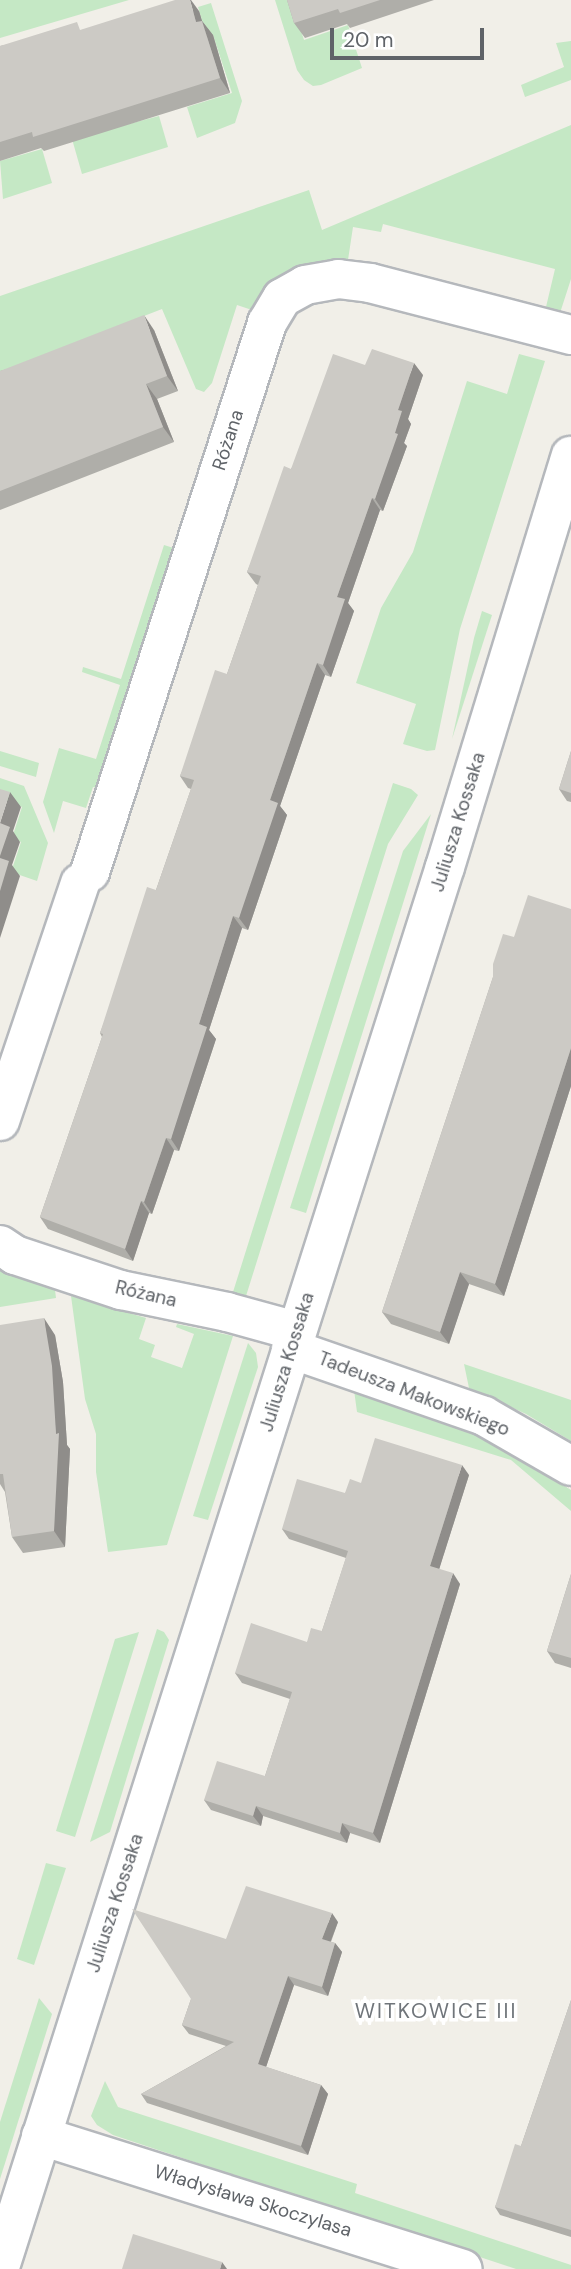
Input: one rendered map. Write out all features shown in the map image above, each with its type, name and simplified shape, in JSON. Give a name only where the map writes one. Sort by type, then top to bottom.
[{"type":"street","name":"Różana","points":[[0,1121],[85,877],[267,323],[282,298],[305,285],[349,280],[571,335]]},
{"type":"street","name":"Juliusza Kossaka","points":[[0,2267],[445,867],[571,457]]},
{"type":"street","name":"Różana","points":[[0,1245],[15,1255],[121,1290],[227,1312],[294,1340]]},
{"type":"street","name":"Tadeusza Makowskiego","points":[[294,1340],[484,1416],[571,1466]]},
{"type":"street","name":"Władysława Skoczylasa","points":[[41,2136],[463,2269]]},
{"type":"green space","points":[[0,0],[129,0],[0,38]]},
{"type":"green space","points":[[275,0],[291,0],[304,40],[348,25],[362,68],[321,85],[313,86],[304,80],[297,70]]},
{"type":"green space","points":[[211,3],[242,101],[235,123],[197,138],[187,107],[232,93],[213,35],[207,37],[198,7]]},
{"type":"green space","points":[[571,41],[571,80],[525,97],[521,85],[564,67],[556,43]]},
{"type":"green space","points":[[159,116],[168,147],[82,174],[72,139]]},
{"type":"green space","points":[[571,125],[571,279],[560,313],[546,307],[555,269],[383,224],[381,232],[353,227],[348,260],[297,268],[279,277],[252,310],[237,305],[212,383],[204,392],[196,389],[162,309],[0,372],[0,296],[309,190],[322,230]]},
{"type":"green space","points":[[42,149],[52,183],[3,199],[0,161]]},
{"type":"green space","points":[[519,354],[545,361],[460,629],[435,750],[427,751],[403,744],[416,704],[356,683],[381,608],[413,552],[467,381],[507,394]]},
{"type":"green space","points":[[164,545],[180,550],[103,790],[93,787],[86,808],[63,801],[54,833],[43,802],[59,748],[96,759],[120,685],[82,672],[83,667],[121,679]]},
{"type":"green space","points":[[482,611],[492,615],[452,739],[474,638]]},
{"type":"green space","points":[[0,751],[39,763],[36,777],[0,766]]},
{"type":"green space","points":[[0,778],[24,786],[48,843],[37,881],[11,872],[21,842],[12,838],[22,807],[0,799]]},
{"type":"green space","points":[[393,783],[411,789],[418,795],[388,844],[246,1296],[233,1292]]},
{"type":"green space","points":[[431,814],[306,1213],[290,1208],[403,851]]},
{"type":"green space","points":[[0,1271],[55,1290],[56,1298],[0,1307]]},
{"type":"green space","points":[[71,1296],[146,1318],[139,1339],[155,1345],[151,1357],[182,1368],[194,1334],[176,1327],[177,1324],[233,1336],[167,1545],[108,1552],[96,1472],[96,1434],[85,1399]]},
{"type":"green space","points":[[248,1343],[256,1353],[258,1367],[208,1520],[193,1516]]},
{"type":"green space","points":[[464,1364],[571,1400],[571,1441],[526,1414],[469,1388]]},
{"type":"green space","points":[[354,1390],[474,1432],[509,1451],[571,1490],[571,1511],[511,1460],[357,1412]]},
{"type":"green space","points":[[157,1629],[164,1632],[169,1640],[110,1832],[90,1842]]},
{"type":"green space","points":[[139,1632],[75,1837],[56,1831],[115,1639]]},
{"type":"green space","points":[[46,1863],[66,1868],[34,1965],[17,1959]]},
{"type":"green space","points":[[39,1998],[52,2014],[0,2179],[0,2122]]},
{"type":"green space","points":[[105,2081],[118,2107],[357,2184],[355,2193],[571,2265],[571,2269],[516,2269],[113,2135],[97,2125],[91,2116]]},
{"type":"building","points":[[175,0],[190,0],[196,22],[202,21],[220,78],[33,137],[32,132],[0,142],[0,46],[77,22],[80,30]]},
{"type":"building","points":[[287,0],[380,0],[340,13],[338,9],[294,23]]},
{"type":"building","points":[[144,315],[167,376],[146,384],[163,427],[0,491],[0,371]]},
{"type":"building","points":[[372,349],[414,363],[398,410],[402,411],[395,433],[398,434],[337,597],[345,599],[323,665],[317,663],[270,800],[278,803],[239,918],[233,916],[199,1024],[207,1027],[171,1139],[166,1138],[125,1249],[40,1217],[103,1034],[100,1033],[147,887],[156,890],[194,780],[180,776],[215,670],[227,674],[261,576],[247,572],[284,466],[291,469],[333,354],[365,365]]},
{"type":"building","points":[[571,751],[571,793],[559,789]]},
{"type":"building","points":[[0,789],[10,792],[0,823]]},
{"type":"building","points":[[0,823],[10,827],[0,856]]},
{"type":"building","points":[[0,858],[9,861],[0,891]]},
{"type":"building","points":[[528,895],[571,909],[571,1048],[495,1284],[460,1272],[440,1332],[382,1312],[493,977],[493,964],[503,934],[514,937]]},
{"type":"building","points":[[44,1318],[52,1366],[56,1434],[59,1433],[54,1531],[12,1537],[3,1474],[0,1474],[0,1325]]},
{"type":"building","points":[[375,1438],[462,1465],[430,1566],[453,1573],[373,1833],[342,1823],[340,1833],[256,1806],[253,1816],[204,1800],[217,1761],[265,1776],[292,1692],[235,1673],[251,1623],[307,1642],[311,1628],[322,1631],[348,1551],[282,1529],[297,1479],[345,1493],[350,1479],[361,1483]]},
{"type":"building","points":[[571,1574],[571,1658],[547,1651]]},
{"type":"building","points":[[246,1886],[332,1913],[322,1939],[335,1943],[322,1987],[288,1976],[258,2064],[321,2085],[301,2146],[141,2094],[234,2042],[182,2025],[191,1999],[132,1909],[226,1939]]},
{"type":"building","points":[[571,2000],[571,2230],[495,2207],[515,2144],[521,2146]]},
{"type":"building","points":[[133,2234],[222,2262],[220,2269],[122,2269]]},
{"type":"district","name":"WITKOWICE III","points":[[436,2011]]}]
